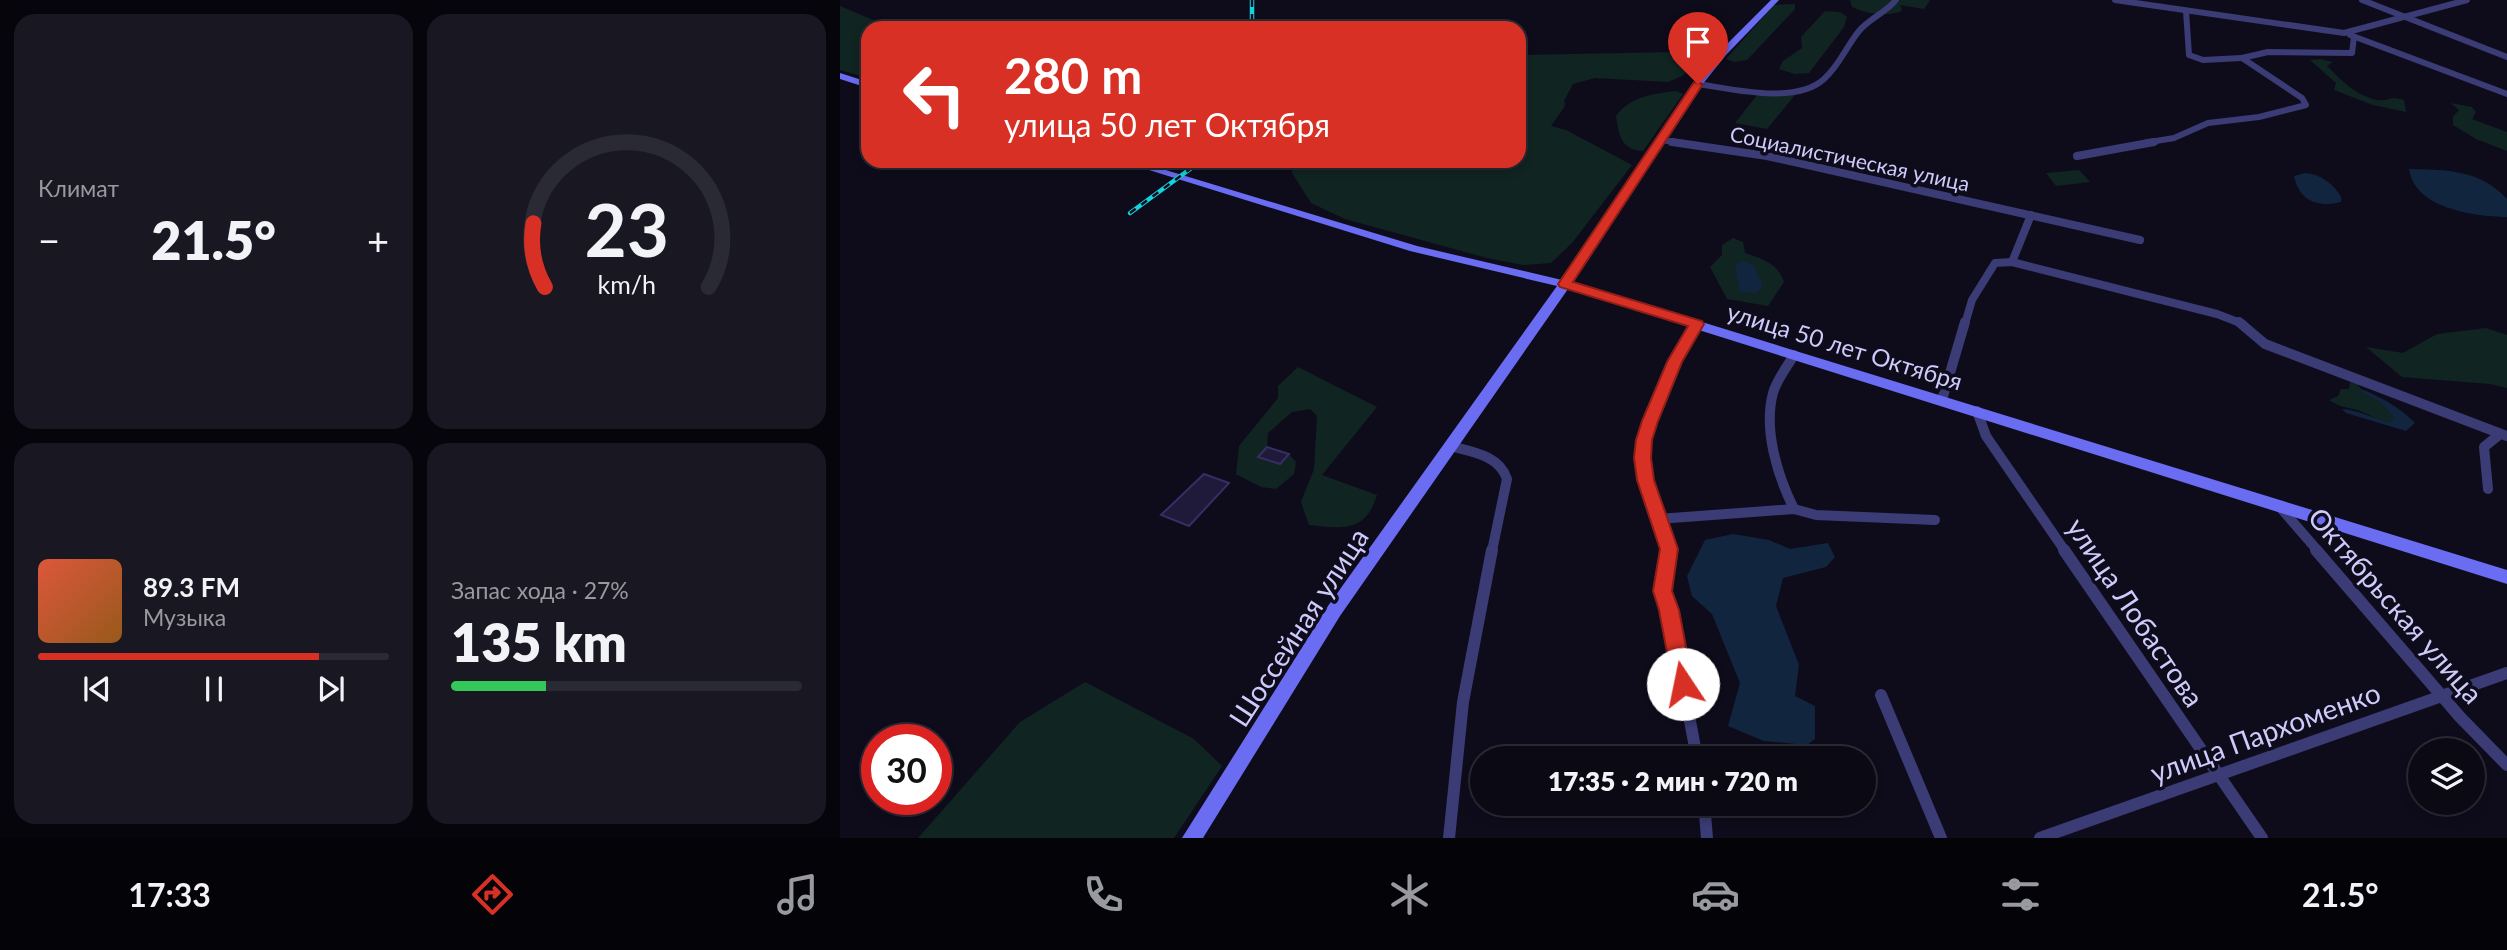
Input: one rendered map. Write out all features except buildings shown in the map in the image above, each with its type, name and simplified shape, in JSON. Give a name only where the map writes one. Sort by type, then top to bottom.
[{"type":"main road","name":"Шоссейная улица","points":[[1192,838],[1334,611],[1565,284],[1698,84],[1723,53],[1775,0]]},
{"type":"main road","points":[[840,76],[861,83]]},
{"type":"main road","name":"улица 50 лет Октября","points":[[1148,168],[1414,249],[1565,284],[2507,577]]},
{"type":"street","name":"Социалистическая улица","points":[[1698,84],[1769,92],[1811,88],[1823,81],[1861,29],[1889,10],[1896,0]]},
{"type":"street","points":[[2115,0],[2344,33],[2507,94]]},
{"type":"street","points":[[2362,0],[2507,57]]},
{"type":"street","points":[[2344,33],[2467,0]]},
{"type":"street","points":[[2186,10],[2189,55],[2203,60],[2242,58],[2270,52],[2352,53],[2354,37]]},
{"type":"street","points":[[2077,156],[2175,138],[2208,123],[2259,117],[2306,106],[2302,98],[2242,58]]},
{"type":"street","name":"Социалистическая улица","points":[[1660,140],[1767,156],[2140,240]]},
{"type":"street","points":[[2011,262],[2031,215]]},
{"type":"street","points":[[1942,400],[1972,300],[1995,263],[2011,262],[2217,314],[2242,323],[2266,344],[2504,435]]},
{"type":"street","points":[[1695,746],[1669,610],[1662,591],[1669,549],[1646,480],[1643,458],[1644,440],[1674,362],[1696,324]]},
{"type":"street","points":[[1794,355],[1773,394],[1770,412],[1780,471],[1794,509]]},
{"type":"street","name":"улица Лобастова","points":[[1977,411],[1986,436],[2262,838]]},
{"type":"street","points":[[2488,489],[2484,447],[2504,435]]},
{"type":"street","points":[[1449,838],[1451,776],[1462,699],[1507,479],[1505,470],[1497,462],[1450,446]]},
{"type":"street","name":"Октябрьская улица","points":[[2279,506],[2444,694],[2460,717],[2507,765]]},
{"type":"street","points":[[1658,519],[1794,509],[1816,515],[1935,520]]},
{"type":"street","name":"улица Пархоменко","points":[[2040,838],[2507,673]]},
{"type":"street","points":[[1881,695],[1941,838]]},
{"type":"street","points":[[1705,816],[1707,838]]},
{"type":"green space","points":[[1850,0],[1897,0],[1898,3],[1900,0],[1930,0],[1924,9],[1900,5],[1902,11],[1883,14],[1852,7]]},
{"type":"green space","points":[[1795,4],[1795,9],[1747,60],[1734,62],[1726,59],[1774,5]]},
{"type":"green space","points":[[840,6],[875,21],[861,21],[861,76],[840,70]]},
{"type":"green space","points":[[1825,11],[1840,12],[1847,17],[1844,27],[1809,73],[1795,74],[1779,69],[1783,61],[1802,48],[1801,37]]},
{"type":"green space","points":[[1672,52],[1683,54],[1692,67],[1682,76],[1668,82],[1595,78],[1573,84],[1564,101],[1565,106],[1551,126],[1566,130],[1632,165],[1572,243],[1551,263],[1523,265],[1487,258],[1345,219],[1311,203],[1292,173],[1292,168],[1526,168],[1526,55]]},
{"type":"green space","points":[[2310,60],[2333,62],[2327,66],[2362,95],[2377,100],[2404,100],[2406,112],[2373,105],[2334,90],[2336,83]]},
{"type":"green space","points":[[1676,91],[1683,94],[1643,151],[1630,148],[1622,140],[1616,116],[1628,104],[1643,97]]},
{"type":"green space","points":[[1758,94],[1795,95],[1767,129],[1735,123]]},
{"type":"green space","points":[[2451,103],[2472,107],[2476,112],[2472,119],[2507,132],[2507,151],[2476,139],[2453,125],[2453,117],[2459,110]]},
{"type":"green space","points":[[2079,170],[2090,182],[2056,186],[2046,173]]},
{"type":"green space","points":[[1733,238],[1743,242],[1745,253],[1769,263],[1778,270],[1784,282],[1768,306],[1727,299],[1710,267],[1722,255],[1722,245]]},
{"type":"green space","points":[[2486,328],[2507,335],[2507,388],[2490,384],[2402,377],[2366,347],[2403,353],[2437,334]]},
{"type":"green space","points":[[1298,367],[1377,407],[1322,475],[1377,495],[1367,516],[1352,525],[1309,525],[1301,502],[1314,469],[1317,416],[1310,409],[1292,412],[1268,433],[1267,447],[1259,457],[1280,464],[1289,454],[1296,462],[1294,474],[1276,489],[1261,487],[1236,474],[1239,446],[1278,398],[1278,386]]},
{"type":"green space","points":[[2350,382],[2357,384],[2360,390],[2381,403],[2396,418],[2390,422],[2385,421],[2329,400],[2338,396],[2341,389],[2349,389]]},
{"type":"green space","points":[[1085,682],[1194,739],[1222,766],[1174,838],[918,838],[938,815],[952,815],[952,799],[1020,722]]},
{"type":"water","points":[[2409,169],[2462,173],[2486,182],[2507,199],[2507,217],[2463,212],[2434,202],[2414,183]]},
{"type":"water","points":[[2305,173],[2316,175],[2330,184],[2338,192],[2341,202],[2317,203],[2305,197],[2294,176]]},
{"type":"water","points":[[1742,261],[1754,265],[1763,286],[1757,293],[1740,292],[1735,265]]},
{"type":"water","points":[[2359,390],[2390,403],[2415,423],[2406,431],[2346,413],[2342,409],[2390,422],[2395,418],[2381,403]]},
{"type":"water","points":[[1733,534],[1769,540],[1790,549],[1828,543],[1835,557],[1826,567],[1783,578],[1776,606],[1799,665],[1795,696],[1815,706],[1815,739],[1807,745],[1764,741],[1728,726],[1740,683],[1712,614],[1692,596],[1687,576],[1705,540]]},
{"type":"railway","points":[[1252,0],[1252,21]]},
{"type":"railway","points":[[1130,213],[1191,168]]},
{"type":"route","points":[[1683,684],[1669,610],[1662,591],[1670,558],[1669,549],[1646,480],[1643,458],[1644,440],[1650,421],[1674,362],[1696,324],[1565,284],[1698,84]]}]
